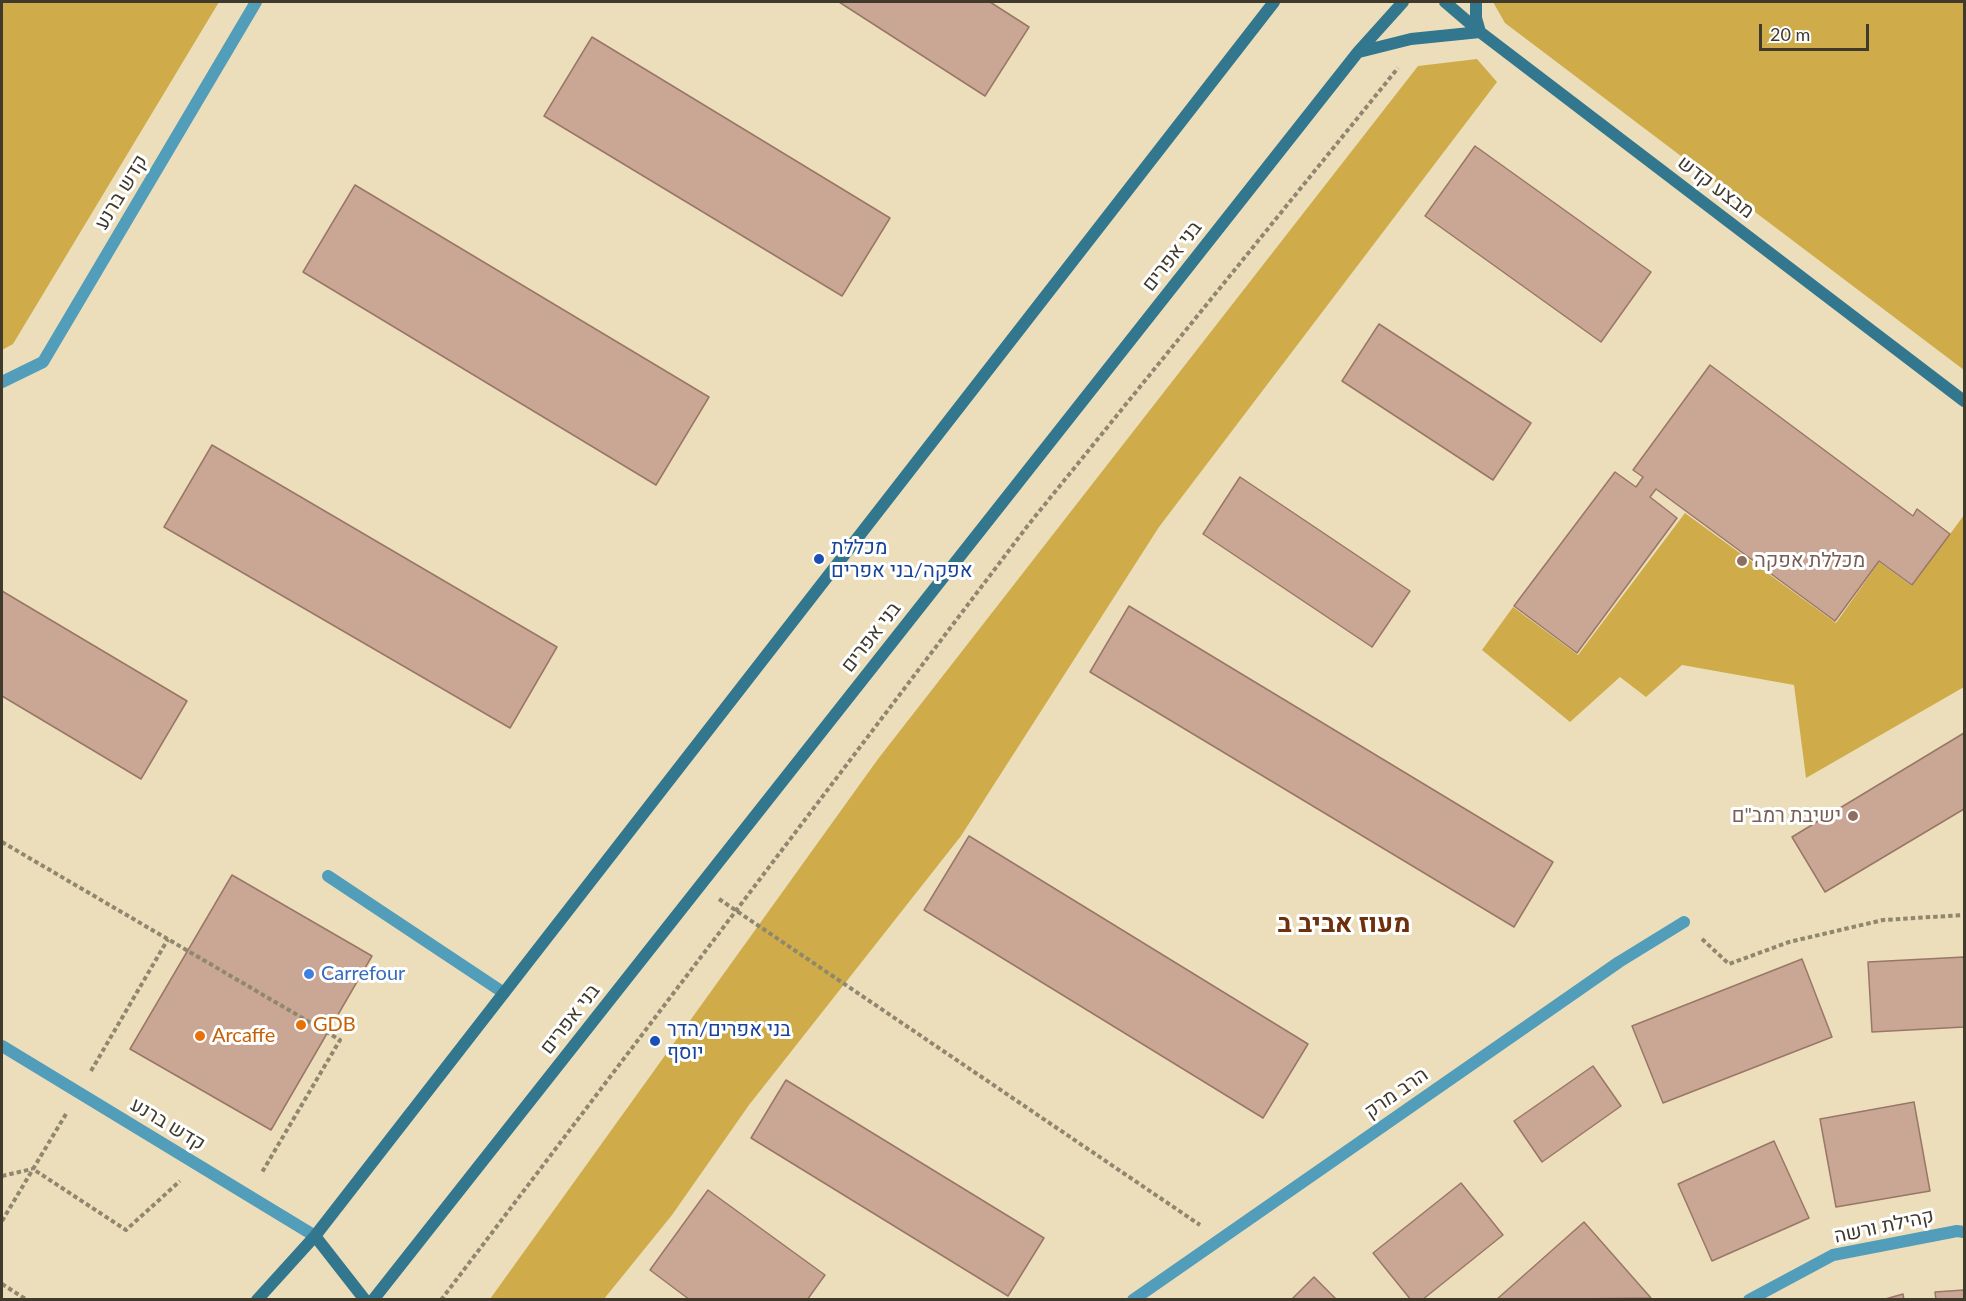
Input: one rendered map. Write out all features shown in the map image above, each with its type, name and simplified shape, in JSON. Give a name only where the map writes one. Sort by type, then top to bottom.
[{"type":"main road","points":[[257,1299],[315,1236],[1274,2]]},
{"type":"main road","name":"בני אפרים","points":[[373,1299],[1358,52],[1403,2]]},
{"type":"main road","name":"מבצע קדש","points":[[1445,2],[1480,32],[1965,401]]},
{"type":"main road","points":[[1358,52],[1423,37],[1480,32],[1476,18],[1476,2]]},
{"type":"main road","points":[[315,1236],[365,1299]]},
{"type":"street","name":"קדש ברנע","points":[[2,382],[43,362],[256,2]]},
{"type":"street","points":[[328,876],[504,993]]},
{"type":"street","name":"הרב מרק","points":[[1143,1297],[1220,1239],[1620,962],[1684,922]]},
{"type":"street","name":"קדש ברנע","points":[[2,1046],[315,1236]]},
{"type":"street","name":"קהילת ורשה","points":[[1749,1299],[1833,1255],[1957,1231],[1965,1232]]},
{"type":"path","points":[[441,1299],[1029,524],[1423,37]]},
{"type":"path","points":[[2,842],[340,1040],[248,1195]]},
{"type":"path","points":[[700,886],[1220,1239]]},
{"type":"path","points":[[1684,922],[1729,964],[1789,942],[1883,920],[1965,915]]},
{"type":"path","points":[[2,1221],[168,939]]},
{"type":"path","points":[[2,1176],[33,1169],[126,1230],[198,1165]]},
{"type":"path","points":[[2,1284],[27,1299]]},
{"type":"shaded area","points":[[2,2],[219,2],[13,344],[2,350]]},
{"type":"shaded area","points":[[1493,2],[1964,2],[1964,370],[1505,23]]},
{"type":"shaded area","points":[[1477,59],[1497,82],[1159,527],[961,836],[749,1105],[672,1215],[604,1299],[490,1299],[878,759],[1418,66]]},
{"type":"shaded area","points":[[1685,513],[1836,623],[1879,562],[1912,586],[1964,515],[1964,687],[1806,778],[1794,685],[1682,665],[1646,697],[1620,677],[1570,722],[1482,650],[1513,607],[1578,655]]},
{"type":"building","points":[[839,2],[990,2],[1029,27],[985,96]]},
{"type":"building","points":[[592,37],[890,218],[842,296],[544,116]]},
{"type":"building","points":[[1475,146],[1651,272],[1601,342],[1425,216]]},
{"type":"building","points":[[355,185],[709,397],[656,485],[303,272]]},
{"type":"building","points":[[1379,324],[1531,423],[1493,480],[1342,381]]},
{"type":"building","points":[[1710,365],[1913,516],[1917,509],[1950,534],[1912,585],[1879,561],[1835,621],[1656,489],[1650,497],[1677,518],[1577,653],[1514,606],[1615,472],[1636,487],[1643,477],[1633,470]]},
{"type":"building","points":[[212,445],[557,647],[510,728],[164,527]]},
{"type":"building","points":[[1240,477],[1410,591],[1372,647],[1203,534]]},
{"type":"building","points":[[2,591],[187,701],[141,779],[2,696]]},
{"type":"building","points":[[1129,606],[1553,862],[1514,927],[1090,672]]},
{"type":"building","points":[[1964,733],[1964,809],[1825,892],[1792,837]]},
{"type":"building","points":[[969,836],[1308,1044],[1263,1118],[924,910]]},
{"type":"building","points":[[232,875],[372,956],[271,1130],[130,1049]]},
{"type":"building","points":[[1964,957],[1964,1027],[1872,1032],[1868,962]]},
{"type":"building","points":[[1802,959],[1832,1037],[1663,1103],[1632,1026]]},
{"type":"building","points":[[1593,1066],[1621,1106],[1542,1162],[1514,1121]]},
{"type":"building","points":[[786,1080],[1044,1238],[1008,1296],[751,1138]]},
{"type":"building","points":[[1914,1102],[1930,1191],[1836,1207],[1820,1119]]},
{"type":"building","points":[[1774,1141],[1809,1218],[1712,1261],[1678,1184]]},
{"type":"building","points":[[1461,1183],[1503,1235],[1422,1300],[1411,1300],[1373,1253]]},
{"type":"building","points":[[708,1190],[825,1275],[807,1300],[690,1300],[650,1270]]},
{"type":"building","points":[[1584,1222],[1651,1298],[1496,1300]]},
{"type":"building","points":[[1314,1277],[1337,1300],[1291,1300]]},
{"type":"building","points":[[1964,1290],[1964,1300],[1936,1300],[1935,1292]]},
{"type":"building","points":[[1903,1294],[1904,1300],[1882,1300]]},
{"type":"place","name":"מכללת אפקה/בני אפרים","points":[[819,559]]},
{"type":"place","name":"מכללת אפקה","points":[[1742,561]]},
{"type":"place","name":"ישיבת רמב\"ם","points":[[1853,816]]},
{"type":"place","name":"Carrefour","points":[[309,974]]},
{"type":"place","name":"GDB","points":[[301,1025]]},
{"type":"place","name":"Arcaffe","points":[[200,1036]]},
{"type":"place","name":"בני אפרים/הדר יוסף","points":[[655,1041]]},
{"type":"district","name":"מעוז אביב ב","points":[[1344,924]]}]
